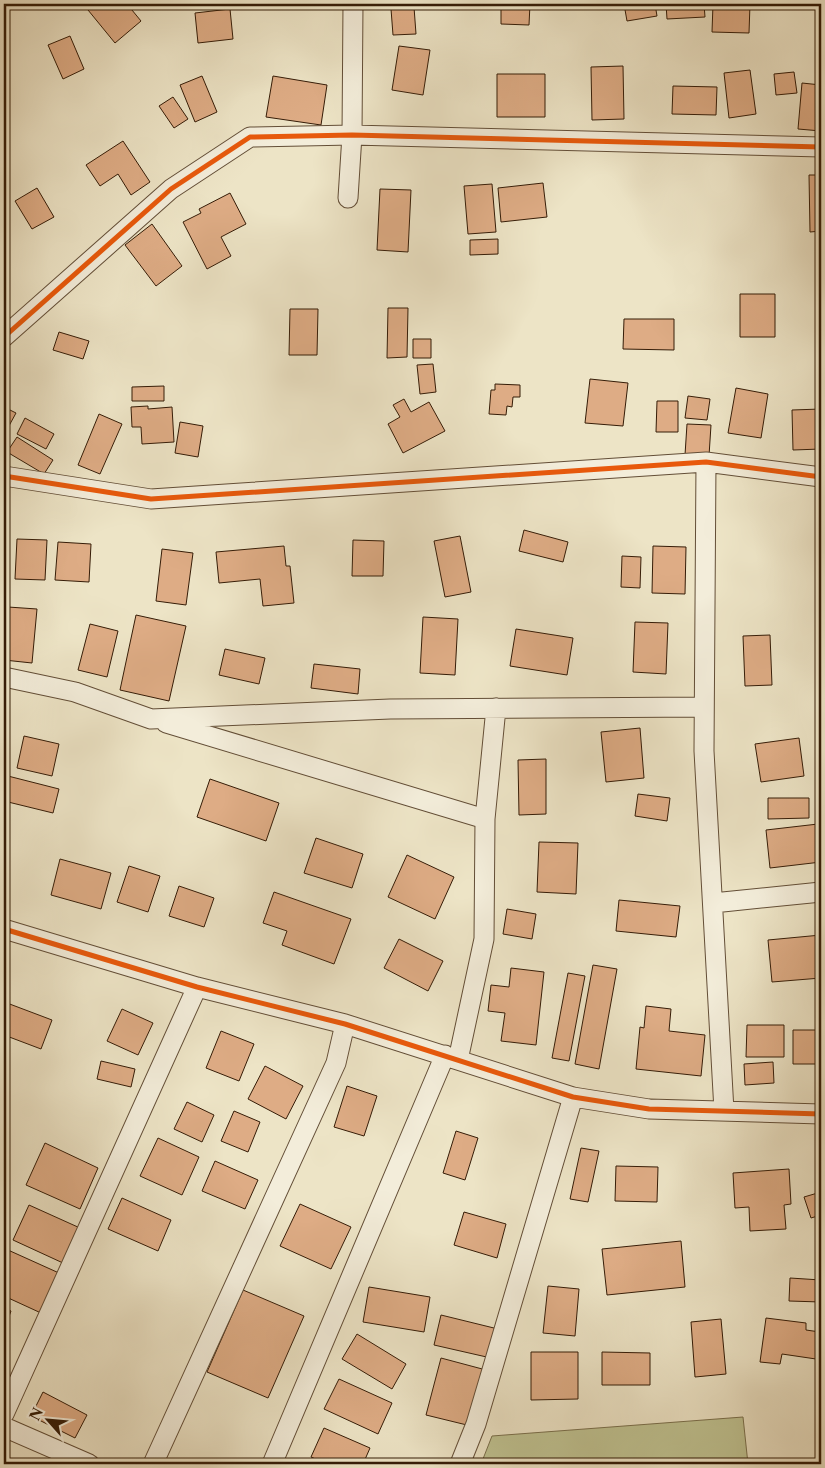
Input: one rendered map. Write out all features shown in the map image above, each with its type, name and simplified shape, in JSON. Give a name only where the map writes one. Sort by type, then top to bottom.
[{"type":"street","points":[[348,198],[352,135],[353,4]]},
{"type":"street","points":[[4,337],[171,189],[250,137],[352,135],[821,146]]},
{"type":"street","points":[[706,462],[704,751],[724,1111]]},
{"type":"street","points":[[4,476],[151,499],[706,462],[821,477]]},
{"type":"street","points":[[4,676],[74,692],[151,719],[485,820]]},
{"type":"street","points":[[151,719],[390,709],[704,706]]},
{"type":"street","points":[[272,1464],[452,1058],[484,939],[485,820],[496,708]]},
{"type":"street","points":[[713,903],[821,892]]},
{"type":"street","points":[[4,929],[197,987],[345,1024],[573,1096],[649,1109],[821,1114]]},
{"type":"street","points":[[4,1414],[197,987]]},
{"type":"street","points":[[153,1464],[336,1063],[345,1024]]},
{"type":"street","points":[[460,1464],[476,1424],[573,1096]]},
{"type":"street","points":[[4,1427],[89,1464]]},
{"type":"green space","points":[[743,1417],[748,1464],[481,1464],[492,1436]]},
{"type":"building","points":[[96,4],[127,4],[141,21],[115,43],[88,10]]},
{"type":"building","points":[[276,4],[311,4],[311,6],[276,7]]},
{"type":"building","points":[[501,4],[530,4],[529,25],[501,24]]},
{"type":"building","points":[[578,4],[612,4],[612,6]]},
{"type":"building","points":[[624,4],[655,4],[657,16],[627,21]]},
{"type":"building","points":[[666,4],[704,4],[705,17],[667,19]]},
{"type":"building","points":[[713,4],[750,4],[749,33],[712,32]]},
{"type":"building","points":[[770,4],[821,4],[821,8],[770,7]]},
{"type":"building","points":[[414,7],[416,34],[393,35],[391,9]]},
{"type":"building","points":[[230,9],[233,39],[198,43],[195,13]]},
{"type":"building","points":[[70,36],[84,69],[63,79],[48,45]]},
{"type":"building","points":[[399,46],[430,50],[423,95],[392,90]]},
{"type":"building","points":[[623,66],[624,119],[592,120],[591,67]]},
{"type":"building","points":[[750,70],[756,114],[729,118],[724,73]]},
{"type":"building","points":[[794,72],[797,93],[776,95],[774,74]]},
{"type":"building","points":[[497,74],[545,74],[545,117],[497,117]]},
{"type":"building","points":[[202,76],[217,112],[195,122],[180,85]]},
{"type":"building","points":[[273,76],[327,85],[321,125],[266,117]]},
{"type":"building","points":[[802,83],[821,85],[821,131],[798,129]]},
{"type":"building","points":[[673,86],[717,87],[716,115],[672,114]]},
{"type":"building","points":[[173,97],[188,119],[174,128],[159,106]]},
{"type":"building","points":[[123,141],[150,182],[131,195],[118,174],[100,186],[86,165]]},
{"type":"building","points":[[809,175],[821,175],[821,231],[810,232]]},
{"type":"building","points":[[543,183],[547,217],[501,222],[498,188]]},
{"type":"building","points":[[492,184],[496,232],[468,234],[464,186]]},
{"type":"building","points":[[37,188],[54,217],[32,229],[15,201]]},
{"type":"building","points":[[380,189],[411,190],[408,252],[377,250]]},
{"type":"building","points":[[230,193],[246,224],[221,237],[231,256],[207,269],[183,222],[201,213],[199,209]]},
{"type":"building","points":[[152,224],[182,266],[156,286],[125,245]]},
{"type":"building","points":[[498,239],[498,254],[470,255],[470,240]]},
{"type":"building","points":[[740,294],[775,294],[775,337],[740,337]]},
{"type":"building","points":[[388,308],[408,308],[407,357],[387,358]]},
{"type":"building","points":[[290,309],[318,309],[317,355],[289,355]]},
{"type":"building","points":[[624,319],[674,319],[674,350],[623,349]]},
{"type":"building","points":[[59,332],[89,341],[83,359],[53,350]]},
{"type":"building","points":[[413,339],[431,339],[431,358],[413,358]]},
{"type":"building","points":[[433,364],[436,392],[420,394],[417,365]]},
{"type":"building","points":[[590,379],[628,383],[623,426],[585,423]]},
{"type":"building","points":[[495,384],[520,385],[520,397],[513,397],[512,407],[507,406],[506,415],[489,414],[491,390],[495,390]]},
{"type":"building","points":[[164,386],[164,401],[132,401],[132,387]]},
{"type":"building","points":[[736,388],[768,394],[761,438],[728,433]]},
{"type":"building","points":[[688,396],[710,399],[707,420],[685,418]]},
{"type":"building","points":[[404,399],[411,412],[429,402],[445,431],[403,453],[388,424],[400,417],[393,405]]},
{"type":"building","points":[[657,401],[678,401],[678,432],[656,432]]},
{"type":"building","points":[[148,406],[148,409],[172,407],[174,442],[142,444],[141,427],[132,427],[131,407]]},
{"type":"building","points":[[4,407],[16,413],[4,435]]},
{"type":"building","points":[[821,409],[821,449],[793,450],[792,410]]},
{"type":"building","points":[[99,414],[122,424],[100,474],[78,465]]},
{"type":"building","points":[[25,418],[54,434],[46,449],[17,434]]},
{"type":"building","points":[[180,422],[203,426],[198,457],[175,453]]},
{"type":"building","points":[[687,424],[711,425],[709,456],[685,455]]},
{"type":"building","points":[[17,437],[53,460],[44,474],[7,452]]},
{"type":"building","points":[[524,530],[568,542],[563,562],[519,551]]},
{"type":"building","points":[[460,536],[471,592],[445,597],[434,541]]},
{"type":"building","points":[[17,539],[47,540],[45,580],[15,579]]},
{"type":"building","points":[[353,540],[384,541],[383,576],[352,576]]},
{"type":"building","points":[[58,542],[91,544],[89,582],[55,580]]},
{"type":"building","points":[[284,546],[286,566],[290,566],[294,603],[263,606],[260,579],[219,583],[216,552]]},
{"type":"building","points":[[653,546],[686,547],[685,594],[652,593]]},
{"type":"building","points":[[162,549],[193,553],[186,605],[156,601]]},
{"type":"building","points":[[622,556],[641,557],[640,588],[621,587]]},
{"type":"building","points":[[8,607],[37,609],[32,663],[4,660]]},
{"type":"building","points":[[136,615],[186,626],[169,701],[120,690]]},
{"type":"building","points":[[423,617],[458,619],[455,675],[420,673]]},
{"type":"building","points":[[635,622],[668,623],[666,674],[633,672]]},
{"type":"building","points":[[90,624],[118,631],[107,677],[78,670]]},
{"type":"building","points":[[516,629],[573,638],[567,675],[510,666]]},
{"type":"building","points":[[770,635],[772,685],[745,686],[743,636]]},
{"type":"building","points":[[225,649],[265,658],[259,684],[219,675]]},
{"type":"building","points":[[314,664],[360,669],[358,694],[311,688]]},
{"type":"building","points":[[640,728],[644,778],[606,782],[601,732]]},
{"type":"building","points":[[24,736],[59,744],[52,776],[17,768]]},
{"type":"building","points":[[799,738],[804,776],[761,782],[755,744]]},
{"type":"building","points":[[546,759],[546,814],[519,815],[518,760]]},
{"type":"building","points":[[4,775],[59,789],[53,813],[4,801]]},
{"type":"building","points":[[210,779],[279,803],[266,841],[197,817]]},
{"type":"building","points":[[638,794],[670,798],[667,821],[635,816]]},
{"type":"building","points":[[768,798],[809,798],[809,818],[768,819]]},
{"type":"building","points":[[818,824],[821,862],[770,868],[766,830]]},
{"type":"building","points":[[316,838],[363,854],[352,888],[304,873]]},
{"type":"building","points":[[539,842],[578,843],[576,894],[537,892]]},
{"type":"building","points":[[407,855],[454,877],[435,919],[388,897]]},
{"type":"building","points":[[60,859],[111,873],[101,909],[51,895]]},
{"type":"building","points":[[129,866],[160,876],[148,912],[117,902]]},
{"type":"building","points":[[179,886],[214,898],[204,927],[169,916]]},
{"type":"building","points":[[274,892],[351,919],[334,964],[282,945],[287,931],[263,923]]},
{"type":"building","points":[[619,900],[680,906],[676,937],[616,931]]},
{"type":"building","points":[[507,909],[536,914],[532,939],[503,934]]},
{"type":"building","points":[[821,935],[821,978],[772,982],[768,940]]},
{"type":"building","points":[[399,939],[443,961],[428,991],[384,968]]},
{"type":"building","points":[[593,965],[617,969],[599,1069],[575,1064]]},
{"type":"building","points":[[511,968],[544,972],[536,1045],[501,1041],[505,1013],[488,1011],[491,985],[509,987]]},
{"type":"building","points":[[568,973],[585,976],[569,1061],[552,1058]]},
{"type":"building","points":[[7,1003],[52,1020],[41,1049],[4,1035],[4,1011]]},
{"type":"building","points":[[646,1006],[671,1009],[669,1031],[705,1035],[701,1076],[636,1069],[640,1027],[644,1028]]},
{"type":"building","points":[[122,1009],[153,1023],[138,1055],[107,1041]]},
{"type":"building","points":[[747,1025],[784,1025],[784,1057],[746,1057]]},
{"type":"building","points":[[793,1030],[821,1030],[821,1064],[793,1064]]},
{"type":"building","points":[[221,1031],[254,1044],[239,1081],[206,1068]]},
{"type":"building","points":[[101,1061],[135,1069],[131,1087],[97,1079]]},
{"type":"building","points":[[773,1062],[774,1083],[745,1085],[744,1064]]},
{"type":"building","points":[[265,1066],[303,1086],[286,1119],[248,1099]]},
{"type":"building","points":[[347,1086],[377,1096],[364,1136],[334,1127]]},
{"type":"building","points":[[187,1102],[214,1115],[202,1142],[174,1129]]},
{"type":"building","points":[[234,1111],[260,1122],[248,1152],[221,1141]]},
{"type":"building","points":[[456,1131],[478,1138],[465,1180],[443,1173]]},
{"type":"building","points":[[158,1138],[199,1157],[182,1195],[140,1176]]},
{"type":"building","points":[[45,1143],[98,1168],[80,1209],[26,1185]]},
{"type":"building","points":[[581,1148],[599,1151],[588,1202],[570,1199]]},
{"type":"building","points":[[215,1161],[258,1180],[245,1209],[202,1191]]},
{"type":"building","points":[[616,1166],[658,1167],[657,1202],[615,1201]]},
{"type":"building","points":[[789,1169],[791,1204],[784,1205],[786,1229],[750,1231],[749,1207],[735,1208],[733,1173]]},
{"type":"building","points":[[821,1192],[821,1215],[811,1218],[804,1197]]},
{"type":"building","points":[[122,1198],[171,1220],[158,1251],[108,1229]]},
{"type":"building","points":[[300,1204],[351,1227],[331,1269],[280,1246]]},
{"type":"building","points":[[29,1205],[80,1228],[63,1263],[13,1240]]},
{"type":"building","points":[[464,1212],[506,1224],[497,1258],[454,1245]]},
{"type":"building","points":[[681,1241],[685,1287],[607,1295],[602,1249]]},
{"type":"building","points":[[8,1250],[59,1273],[41,1313],[4,1296],[4,1259]]},
{"type":"building","points":[[790,1278],[821,1280],[821,1302],[789,1301]]},
{"type":"building","points":[[548,1286],[579,1289],[575,1336],[543,1333]]},
{"type":"building","points":[[369,1287],[430,1297],[424,1332],[363,1322]]},
{"type":"building","points":[[243,1290],[304,1316],[268,1398],[207,1372]]},
{"type":"building","points":[[4,1308],[11,1311],[4,1330]]},
{"type":"building","points":[[441,1315],[498,1329],[491,1358],[434,1345]]},
{"type":"building","points":[[766,1318],[806,1323],[806,1330],[820,1332],[816,1359],[782,1354],[780,1364],[760,1362]]},
{"type":"building","points":[[721,1319],[726,1374],[695,1377],[691,1322]]},
{"type":"building","points":[[357,1334],[406,1364],[392,1389],[342,1359]]},
{"type":"building","points":[[531,1352],[578,1352],[578,1399],[531,1400]]},
{"type":"building","points":[[602,1352],[650,1353],[650,1385],[602,1385]]},
{"type":"building","points":[[441,1358],[486,1370],[471,1426],[426,1415]]},
{"type":"building","points":[[339,1379],[392,1403],[378,1434],[324,1409]]},
{"type":"building","points":[[43,1392],[87,1415],[75,1438],[31,1416]]},
{"type":"building","points":[[324,1428],[370,1448],[363,1464],[327,1464],[311,1457]]},
{"type":"cycle path","points":[[4,337],[171,189],[250,137],[352,135],[821,147]]},
{"type":"cycle path","points":[[4,476],[151,499],[706,462],[821,477]]},
{"type":"cycle path","points":[[4,929],[197,987],[345,1024],[573,1097],[649,1109],[821,1114]]}]
